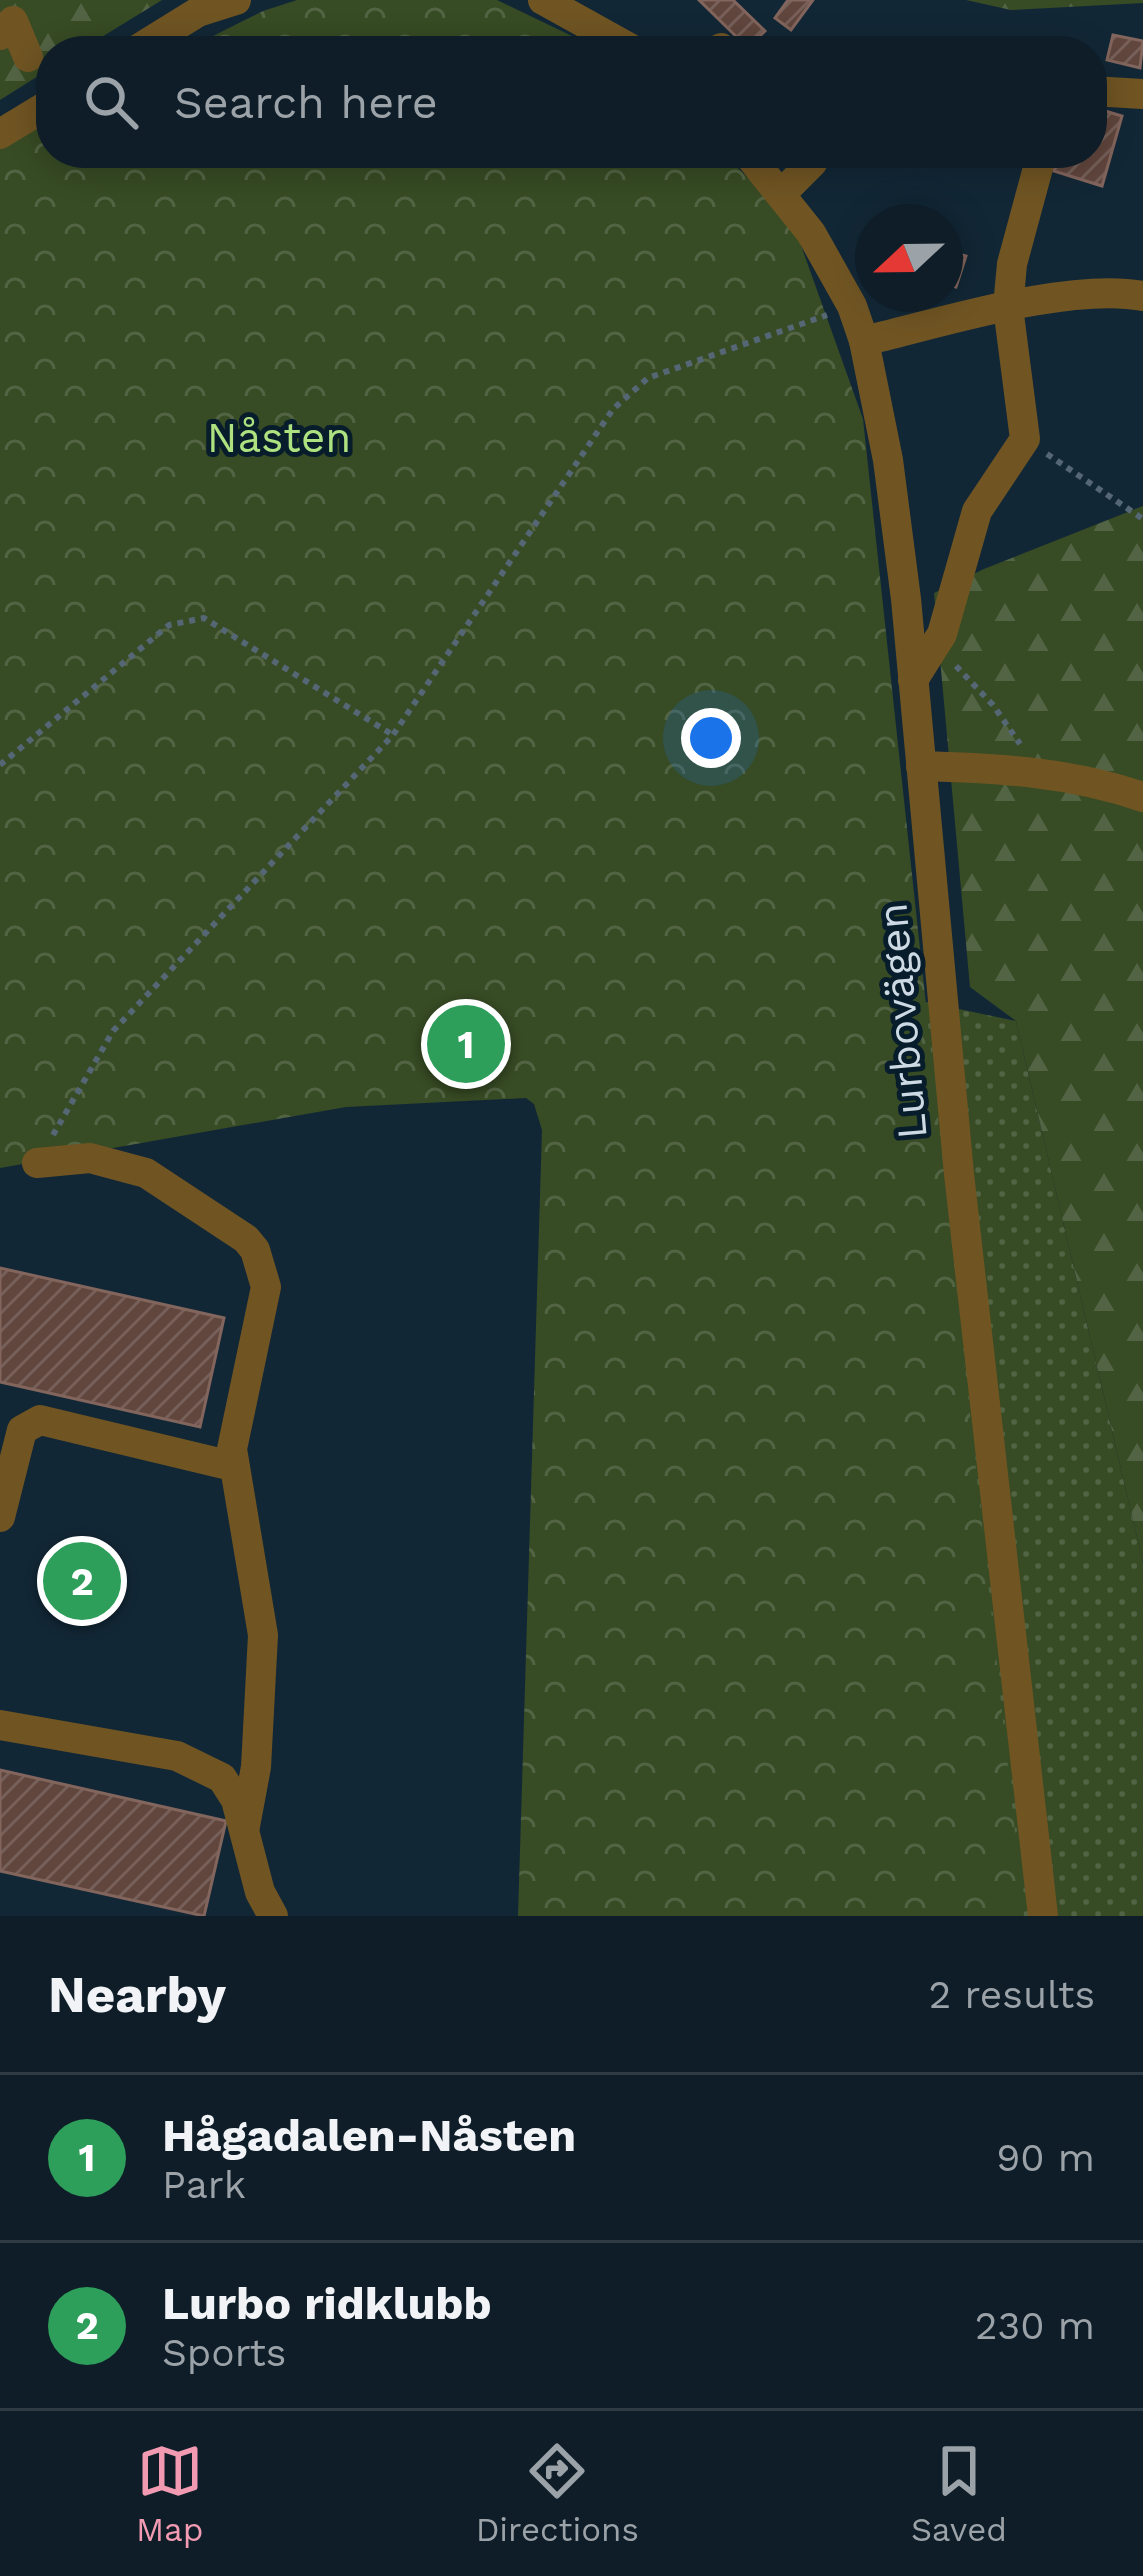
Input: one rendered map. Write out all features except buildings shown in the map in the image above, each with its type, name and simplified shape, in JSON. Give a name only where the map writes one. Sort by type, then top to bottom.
[{"type":"street","points":[[159,36],[198,12],[236,0]]},
{"type":"street","points":[[543,0],[608,36]]},
{"type":"street","points":[[0,35],[14,21],[28,57]]},
{"type":"street","points":[[1107,92],[1143,94]]},
{"type":"street","points":[[0,134],[36,112]]},
{"type":"street","name":"Lurbovägen","points":[[759,168],[811,233],[852,305],[864,341],[887,460],[914,680],[958,1174],[1043,1916]]},
{"type":"street","points":[[781,194],[808,168]]},
{"type":"street","points":[[914,680],[942,634],[977,511],[1024,439],[1008,307],[1023,217],[1038,168]]},
{"type":"street","points":[[864,341],[1008,307],[1109,290],[1143,296]]},
{"type":"street","points":[[921,766],[1039,772],[1143,797]]},
{"type":"street","points":[[38,1162],[90,1158],[146,1173],[223,1222],[256,1250],[266,1287],[232,1449],[263,1636],[256,1767],[244,1826]]},
{"type":"street","points":[[0,1516],[22,1430],[40,1420],[232,1466]]},
{"type":"street","points":[[0,1725],[190,1761],[223,1778],[244,1826],[260,1892],[273,1916]]},
{"type":"path","points":[[38,1162],[113,1031],[393,735],[613,409],[648,378],[852,305]]},
{"type":"path","points":[[1067,468],[1143,519]]},
{"type":"path","points":[[0,765],[170,626],[204,618],[393,735]]},
{"type":"path","points":[[932,650],[954,664],[993,705],[1039,772]]},
{"type":"green space","points":[[0,0],[162,0],[103,36],[36,36],[36,77],[0,100]]},
{"type":"green space","points":[[297,0],[497,0],[572,36],[213,36]]},
{"type":"green space","points":[[966,0],[1143,0],[1143,3],[1011,10]]},
{"type":"green space","name":"Nåsten","points":[[36,124],[36,168],[738,168],[793,223],[863,419],[1024,1916],[518,1916],[542,1130],[534,1104],[526,1098],[346,1107],[0,1168],[0,142]]},
{"type":"green space","points":[[1143,506],[1143,1563],[1016,1021],[970,987],[934,593]]},
{"type":"green space","points":[[911,999],[1016,1021],[1143,1563],[1143,1916],[938,1916]]},
{"type":"place","name":"Hågadalen-Nåsten","points":[[466,1044]]},
{"type":"place","name":"Lurbo ridklubb","points":[[82,1581]]}]
